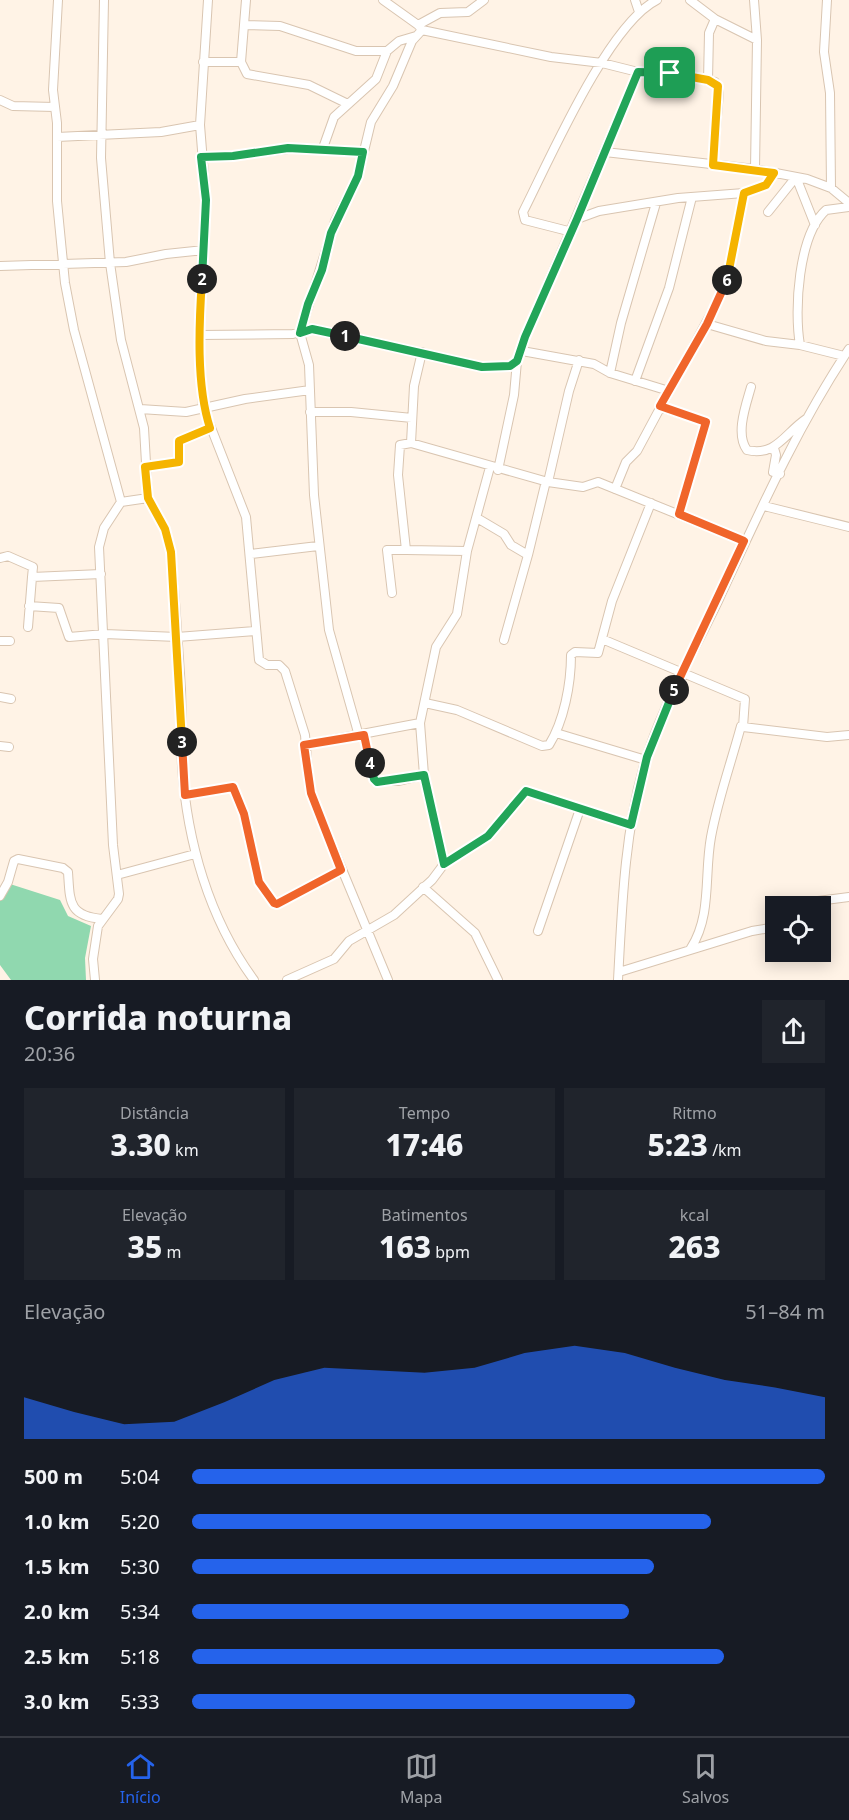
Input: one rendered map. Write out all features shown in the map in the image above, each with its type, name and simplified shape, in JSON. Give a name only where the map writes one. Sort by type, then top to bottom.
[{"type":"street","points":[[58,0],[54,67],[62,263],[74,330],[121,502],[101,536],[100,574],[118,899],[102,919],[96,933],[93,959],[95,980]]},
{"type":"street","points":[[104,0],[101,158],[110,263],[121,340],[144,428],[148,498],[169,538],[177,637],[185,795],[195,854],[224,930],[241,964],[254,980]]},
{"type":"street","points":[[208,0],[200,125],[206,200],[199,335],[203,407],[243,506],[250,554],[255,631],[262,664],[279,665],[285,671],[303,726],[311,793],[388,980]]},
{"type":"street","points":[[246,0],[241,63],[251,76],[309,85],[348,104]]},
{"type":"street","points":[[383,0],[419,30],[551,57],[602,63],[638,72],[670,73],[715,82],[719,92],[713,165]]},
{"type":"street","points":[[323,148],[334,117],[375,79],[387,51],[440,13],[468,12],[484,0]]},
{"type":"street","points":[[635,0],[639,12]]},
{"type":"street","points":[[572,232],[525,220],[523,212],[619,35],[639,12],[657,0]]},
{"type":"street","points":[[690,0],[715,19],[757,40]]},
{"type":"street","points":[[754,0],[757,40],[754,170]]},
{"type":"street","points":[[827,0],[824,52],[830,93],[831,188]]},
{"type":"street","points":[[708,80],[709,33],[715,19]]},
{"type":"street","points":[[244,25],[280,26],[356,51],[387,51]]},
{"type":"street","points":[[419,30],[388,95],[370,122],[358,176],[331,233],[322,270],[308,304],[300,333],[309,365],[318,546],[331,638],[375,781],[399,781],[424,775]]},
{"type":"street","points":[[203,62],[241,63]]},
{"type":"street","points":[[444,864],[424,775],[420,723],[436,647],[457,614],[467,552],[494,469],[514,395],[517,361],[525,337],[572,232],[638,72]]},
{"type":"street","points":[[0,100],[13,106],[55,107]]},
{"type":"street","points":[[57,137],[161,132],[200,125]]},
{"type":"street","points":[[201,157],[233,156],[288,148],[323,148],[363,152]]},
{"type":"street","points":[[605,152],[796,177],[831,188],[849,205]]},
{"type":"street","points":[[577,219],[599,211],[692,197],[744,193],[766,185],[774,173]]},
{"type":"street","points":[[768,212],[796,177]]},
{"type":"street","points":[[796,177],[815,225]]},
{"type":"street","points":[[615,489],[626,462],[637,451],[707,324],[728,276],[744,193]]},
{"type":"street","points":[[635,381],[669,288],[692,197]]},
{"type":"street","points":[[610,373],[621,323],[656,203]]},
{"type":"street","points":[[800,345],[797,327],[798,284],[815,225],[826,210],[849,205]]},
{"type":"street","points":[[0,266],[110,263],[204,250]]},
{"type":"street","points":[[619,977],[631,825],[646,760],[681,673],[744,541],[808,418],[847,353],[766,341],[707,324]]},
{"type":"street","points":[[199,335],[300,333],[312,329],[482,367],[510,366],[517,361]]},
{"type":"street","points":[[522,351],[579,360],[610,373],[669,391]]},
{"type":"street","points":[[411,443],[414,386],[422,352]]},
{"type":"street","points":[[504,640],[579,360]]},
{"type":"street","points":[[751,387],[742,443],[747,450],[758,453],[774,448],[808,418]]},
{"type":"street","points":[[140,409],[186,412],[203,407],[310,390]]},
{"type":"street","points":[[660,406],[706,422],[679,514]]},
{"type":"street","points":[[310,412],[351,412],[412,418]]},
{"type":"street","points":[[145,467],[179,462],[179,441],[210,428]]},
{"type":"street","points":[[406,550],[398,449],[400,445],[411,443],[494,469],[547,482],[583,487],[598,482],[744,541]]},
{"type":"street","points":[[774,448],[776,454],[772,472],[780,474]]},
{"type":"street","points":[[121,502],[148,498]]},
{"type":"street","points":[[425,703],[457,710],[542,746],[549,745],[556,733],[570,676],[572,653],[598,653],[612,602],[651,503]]},
{"type":"street","points":[[764,506],[849,527]]},
{"type":"street","points":[[477,518],[504,534],[511,545],[528,555]]},
{"type":"street","points":[[250,554],[318,546]]},
{"type":"street","points":[[392,593],[387,550],[467,552]]},
{"type":"street","points":[[0,558],[8,556],[33,567],[28,627]]},
{"type":"street","points":[[32,577],[100,574]]},
{"type":"street","points":[[29,606],[59,608],[69,638],[75,639],[105,634],[177,637],[255,631]]},
{"type":"street","points":[[603,639],[745,699],[741,726],[711,839],[705,914],[699,935],[691,948]]},
{"type":"street","points":[[0,641],[10,641]]},
{"type":"street","points":[[0,697],[11,699]]},
{"type":"street","points":[[304,745],[420,723]]},
{"type":"street","points":[[741,726],[827,737],[849,735]]},
{"type":"street","points":[[556,733],[646,760]]},
{"type":"street","points":[[0,746],[9,747]]},
{"type":"street","points":[[185,795],[233,787],[244,814],[259,882],[274,903],[281,902],[341,870]]},
{"type":"street","points":[[287,980],[334,959],[349,941],[394,915],[444,864],[488,836],[526,791],[631,825]]},
{"type":"street","points":[[538,931],[580,809]]},
{"type":"street","points":[[117,875],[195,854]]},
{"type":"street","points":[[0,896],[8,882],[11,864],[18,859],[63,868],[68,872],[69,900],[74,907],[84,918],[102,919]]},
{"type":"street","points":[[423,887],[475,933],[498,980]]},
{"type":"street","points":[[831,899],[849,897]]},
{"type":"street","points":[[609,980],[691,948],[765,929]]},
{"type":"green space","points":[[10,884],[60,900],[68,916],[91,926],[85,958],[86,980],[11,980],[0,965],[0,900]]},
{"type":"route","points":[[638,72],[670,73],[708,80],[715,82],[718,86],[713,165],[774,173],[766,185],[744,193],[723,291],[707,324],[660,406],[706,422],[705,433],[679,514],[744,541],[719,599],[681,673],[647,757],[631,825],[526,791],[488,836],[444,864],[424,775],[399,781],[375,781],[364,735],[304,745],[311,793],[341,870],[277,904],[274,903],[259,882],[244,814],[233,787],[185,795],[182,765],[181,689],[171,552],[169,538],[148,498],[145,467],[179,462],[179,441],[210,428],[203,407],[199,335],[206,200],[201,157],[233,156],[288,148],[323,148],[363,152],[358,176],[335,221],[322,270],[308,304],[300,333],[306,329],[312,329],[443,356],[482,367],[501,368],[517,361],[522,351],[525,337],[638,72]]}]
